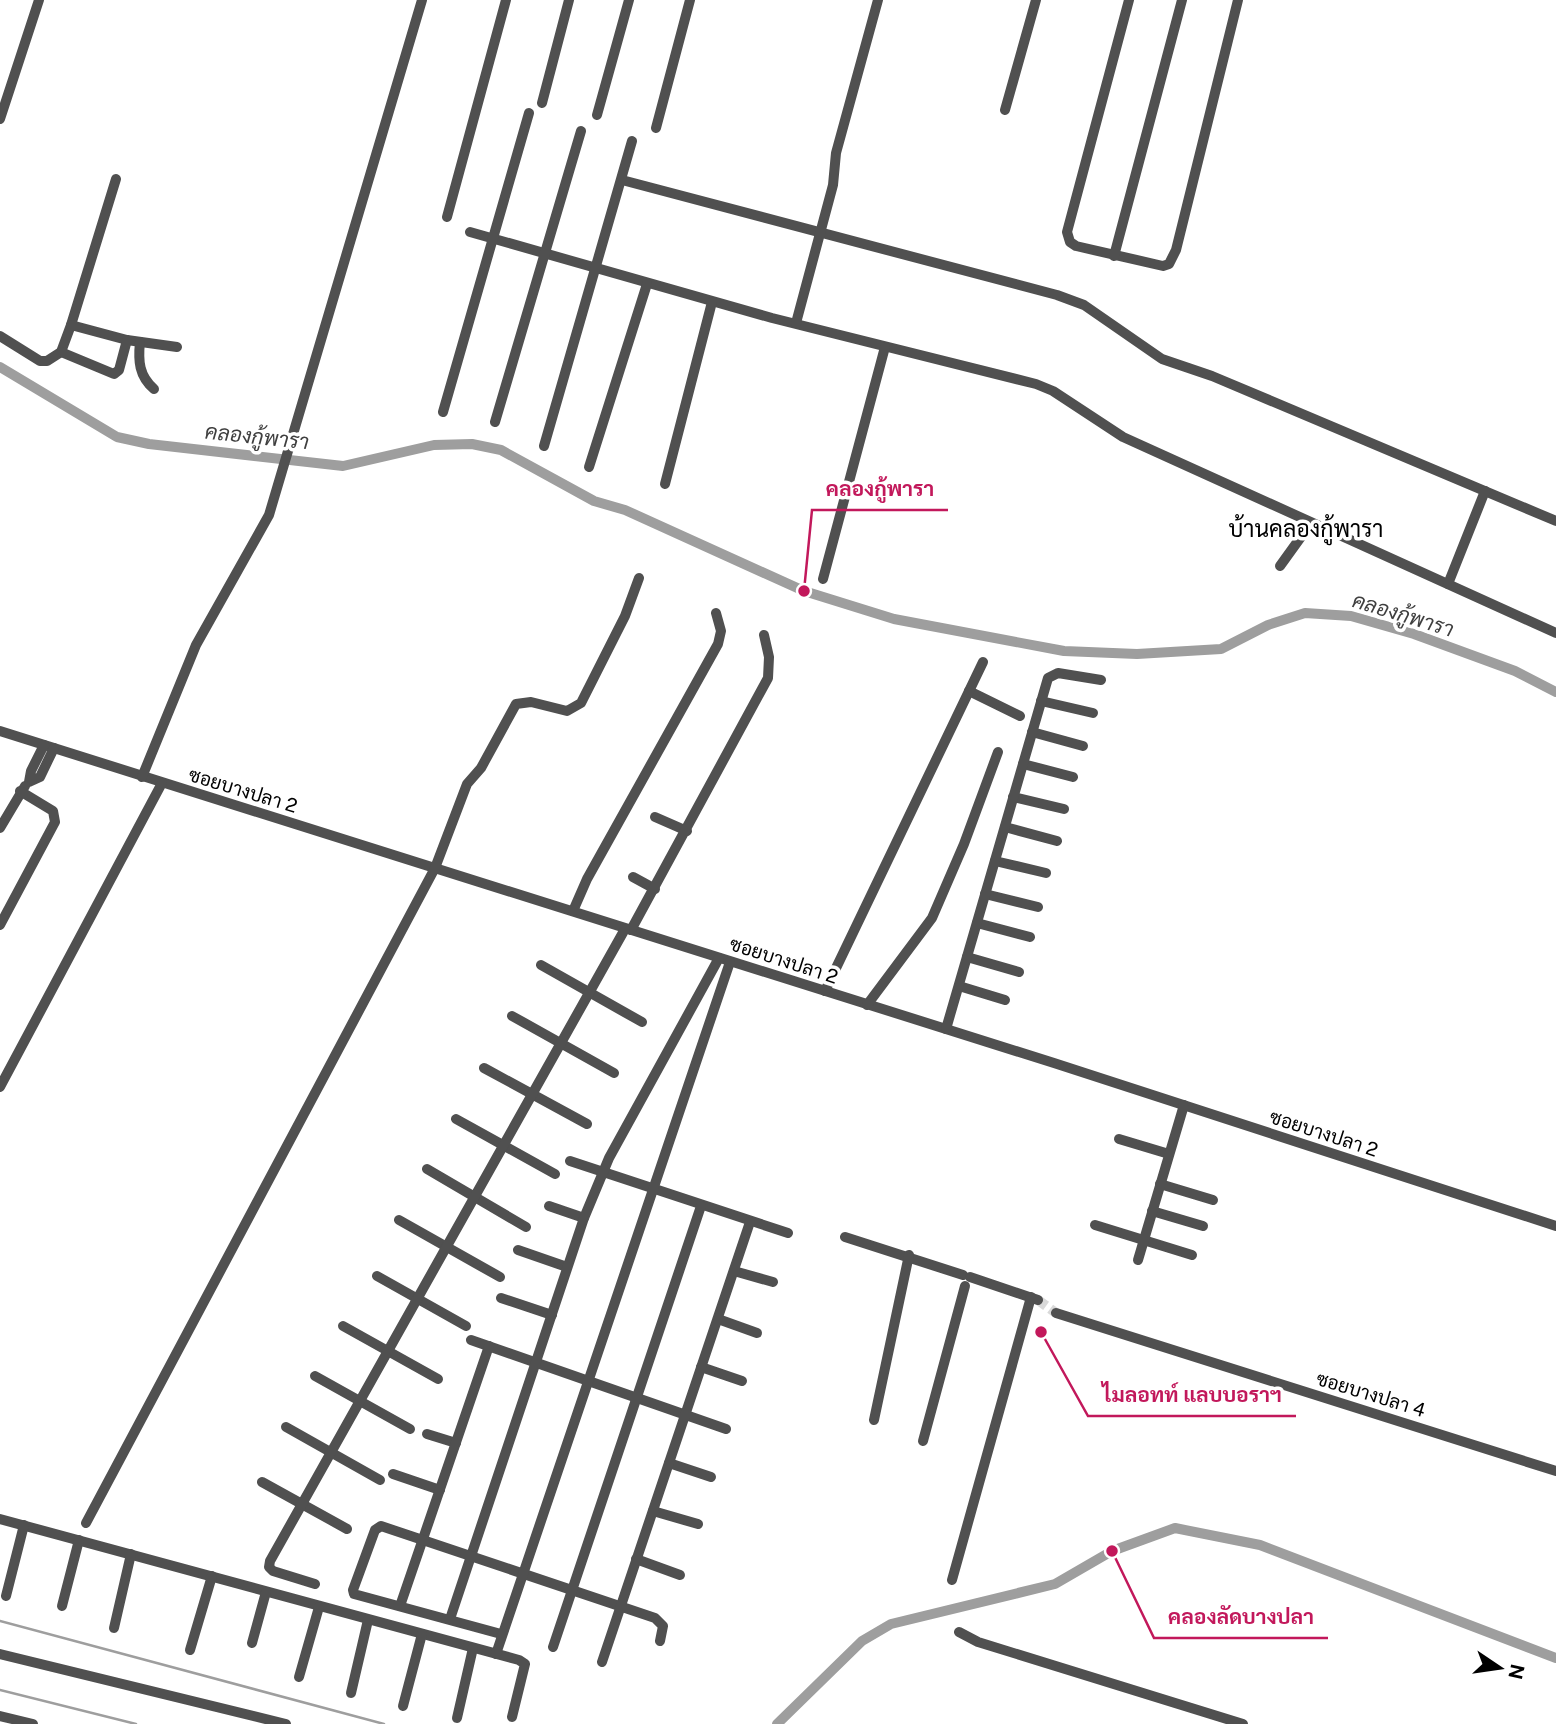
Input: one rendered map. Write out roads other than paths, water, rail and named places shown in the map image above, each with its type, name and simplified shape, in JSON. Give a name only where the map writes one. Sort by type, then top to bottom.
[{"type":"street","points":[[0,119],[39,0]]},
{"type":"street","points":[[142,777],[197,645],[269,515],[422,0]]},
{"type":"street","points":[[447,217],[506,0]]},
{"type":"street","points":[[541,103],[569,0]]},
{"type":"street","points":[[597,115],[629,0]]},
{"type":"street","points":[[656,128],[690,0]]},
{"type":"street","points":[[796,324],[833,185],[836,153],[878,0]]},
{"type":"street","points":[[1005,110],[1036,0]]},
{"type":"street","points":[[1129,0],[1067,233],[1070,242],[1076,246],[1163,266],[1173,259],[1238,0]]},
{"type":"street","points":[[1114,256],[1182,0]]},
{"type":"street","points":[[443,412],[529,113]]},
{"type":"street","points":[[495,422],[581,131]]},
{"type":"street","points":[[544,446],[632,141]]},
{"type":"street","points":[[0,336],[40,361],[52,360],[61,352],[116,179]]},
{"type":"street","points":[[622,180],[1084,304],[1162,359],[1212,376],[1556,522]]},
{"type":"street","points":[[470,232],[712,302],[1044,387],[1123,437],[1556,633]]},
{"type":"street","points":[[589,467],[647,284]]},
{"type":"street","points":[[664,484],[712,302]]},
{"type":"street","points":[[71,326],[127,340],[177,347]]},
{"type":"street","points":[[61,352],[114,374],[119,370],[127,340]]},
{"type":"street","points":[[140,342],[140,367],[145,382],[154,388]]},
{"type":"street","points":[[823,579],[885,347]]},
{"type":"street","points":[[1448,584],[1485,491]]},
{"type":"street","points":[[1280,566],[1311,523]]},
{"type":"street","points":[[86,1523],[435,868],[467,784],[481,768],[513,708],[525,701],[567,711],[581,703],[625,616],[639,578]]},
{"type":"street","points":[[573,911],[589,876],[718,644],[721,631],[716,613]]},
{"type":"street","points":[[315,1584],[269,1567],[560,1044],[628,929],[655,889],[687,831],[768,678],[769,657],[764,635]]},
{"type":"street","points":[[825,991],[983,662]]},
{"type":"street","points":[[946,1029],[1041,701],[1052,675],[1101,680]]},
{"type":"street","points":[[969,691],[1020,716]]},
{"type":"street","points":[[1041,701],[1093,713]]},
{"type":"street","name":"ซอยบางปลา 2","points":[[0,731],[946,1029],[1556,1226]]},
{"type":"street","points":[[1032,732],[1083,746]]},
{"type":"street","points":[[0,828],[20,791],[29,782],[40,777],[49,746]]},
{"type":"street","points":[[867,1005],[932,918],[964,844],[998,752]]},
{"type":"street","points":[[1023,764],[1073,777]]},
{"type":"street","points":[[0,1087],[162,783]]},
{"type":"street","points":[[0,925],[55,822],[53,811],[20,791]]},
{"type":"street","points":[[1013,797],[1064,809]]},
{"type":"street","points":[[655,817],[687,831]]},
{"type":"street","points":[[1005,827],[1057,841]]},
{"type":"street","points":[[995,861],[1046,873]]},
{"type":"street","points":[[634,877],[655,889]]},
{"type":"street","points":[[985,894],[1038,907]]},
{"type":"street","points":[[977,923],[1030,937]]},
{"type":"street","points":[[967,957],[1019,972]]},
{"type":"street","points":[[450,1619],[567,1267],[603,1171],[704,986],[724,960]]},
{"type":"street","points":[[496,1654],[650,1189],[720,991],[724,960]]},
{"type":"street","points":[[541,965],[642,1023]]},
{"type":"street","points":[[704,986],[720,991]]},
{"type":"street","points":[[958,986],[1005,1000]]},
{"type":"street","points":[[512,1016],[614,1073]]},
{"type":"street","points":[[484,1068],[587,1124]]},
{"type":"street","points":[[1138,1260],[1184,1105]]},
{"type":"street","points":[[456,1119],[555,1174]]},
{"type":"street","points":[[1119,1139],[1169,1154]]},
{"type":"street","points":[[570,1161],[789,1233]]},
{"type":"street","points":[[428,1169],[526,1227]]},
{"type":"street","points":[[1160,1184],[1213,1200]]},
{"type":"street","points":[[549,1206],[584,1218]]},
{"type":"street","points":[[553,1647],[701,1206]]},
{"type":"street","points":[[1152,1211],[1203,1226]]},
{"type":"street","points":[[399,1220],[500,1277]]},
{"type":"street","points":[[602,1662],[750,1222]]},
{"type":"street","points":[[1095,1225],[1192,1255]]},
{"type":"street","points":[[845,1237],[909,1255],[966,1279],[1035,1299],[952,1580]]},
{"type":"street","points":[[519,1250],[567,1267]]},
{"type":"street","points":[[874,1420],[909,1255]]},
{"type":"street","points":[[734,1270],[773,1282]]},
{"type":"street","points":[[377,1276],[466,1326]]},
{"type":"street","points":[[923,1441],[966,1279]]},
{"type":"street","points":[[501,1298],[552,1315]]},
{"type":"street","name":"ซอยบางปลา 4","points":[[1056,1313],[1556,1471]]},
{"type":"street","points":[[718,1319],[757,1333]]},
{"type":"street","points":[[343,1326],[438,1379]]},
{"type":"street","points":[[471,1340],[726,1429]]},
{"type":"street","points":[[400,1606],[488,1346]]},
{"type":"street","points":[[701,1367],[742,1381]]},
{"type":"street","points":[[315,1377],[410,1429]]},
{"type":"street","points":[[286,1427],[380,1480]]},
{"type":"street","points":[[427,1434],[456,1443]]},
{"type":"street","points":[[669,1463],[711,1477]]},
{"type":"street","points":[[393,1474],[440,1490]]},
{"type":"street","points":[[262,1482],[347,1530]]},
{"type":"street","points":[[653,1511],[698,1524]]},
{"type":"street","points":[[0,1519],[525,1664],[512,1717]]},
{"type":"street","points":[[6,1596],[24,1525]]},
{"type":"street","points":[[501,1634],[354,1594],[353,1590],[372,1535],[377,1528],[422,1539],[660,1622],[660,1641]]},
{"type":"street","points":[[62,1606],[79,1540]]},
{"type":"street","points":[[114,1628],[131,1554]]},
{"type":"street","points":[[636,1559],[680,1574]]},
{"type":"street","points":[[190,1650],[212,1576]]},
{"type":"street","points":[[252,1643],[266,1592]]},
{"type":"street","points":[[299,1677],[319,1607]]},
{"type":"street","points":[[351,1693],[368,1620]]},
{"type":"street","points":[[959,1632],[978,1642],[1243,1724]]},
{"type":"street","points":[[403,1706],[422,1634]]},
{"type":"street","points":[[457,1718],[473,1648]]},
{"type":"street","points":[[0,1654],[286,1724]]},
{"type":"street","points":[[0,1716],[33,1724]]},
{"type":"waterway","name":"คลองกู้พารา","points":[[0,367],[117,437],[149,444],[343,466],[434,445],[472,444],[501,450],[594,501],[625,510],[804,591],[894,619],[1064,651],[1137,654],[1221,649],[1268,625],[1305,613],[1351,616],[1414,634],[1515,671],[1556,692]]},
{"type":"waterway","points":[[777,1724],[862,1641],[891,1624],[1055,1584],[1112,1551],[1175,1528],[1260,1545],[1556,1658]]},
{"type":"waterway","points":[[0,1621],[384,1724]]},
{"type":"waterway","points":[[0,1690],[136,1724]]},
{"type":"tunnel","points":[[1038,1300],[1056,1313]]},
{"type":"place","name":"คลองกู้พารา","points":[[804,591]]},
{"type":"place","name":"ไมลอทท์ แลบบอราฯ","points":[[1041,1332]]},
{"type":"place","name":"คลองลัดบางปลา","points":[[1112,1551]]},
{"type":"district","name":"บ้านคลองกู้พารา","points":[[1306,529]]}]
